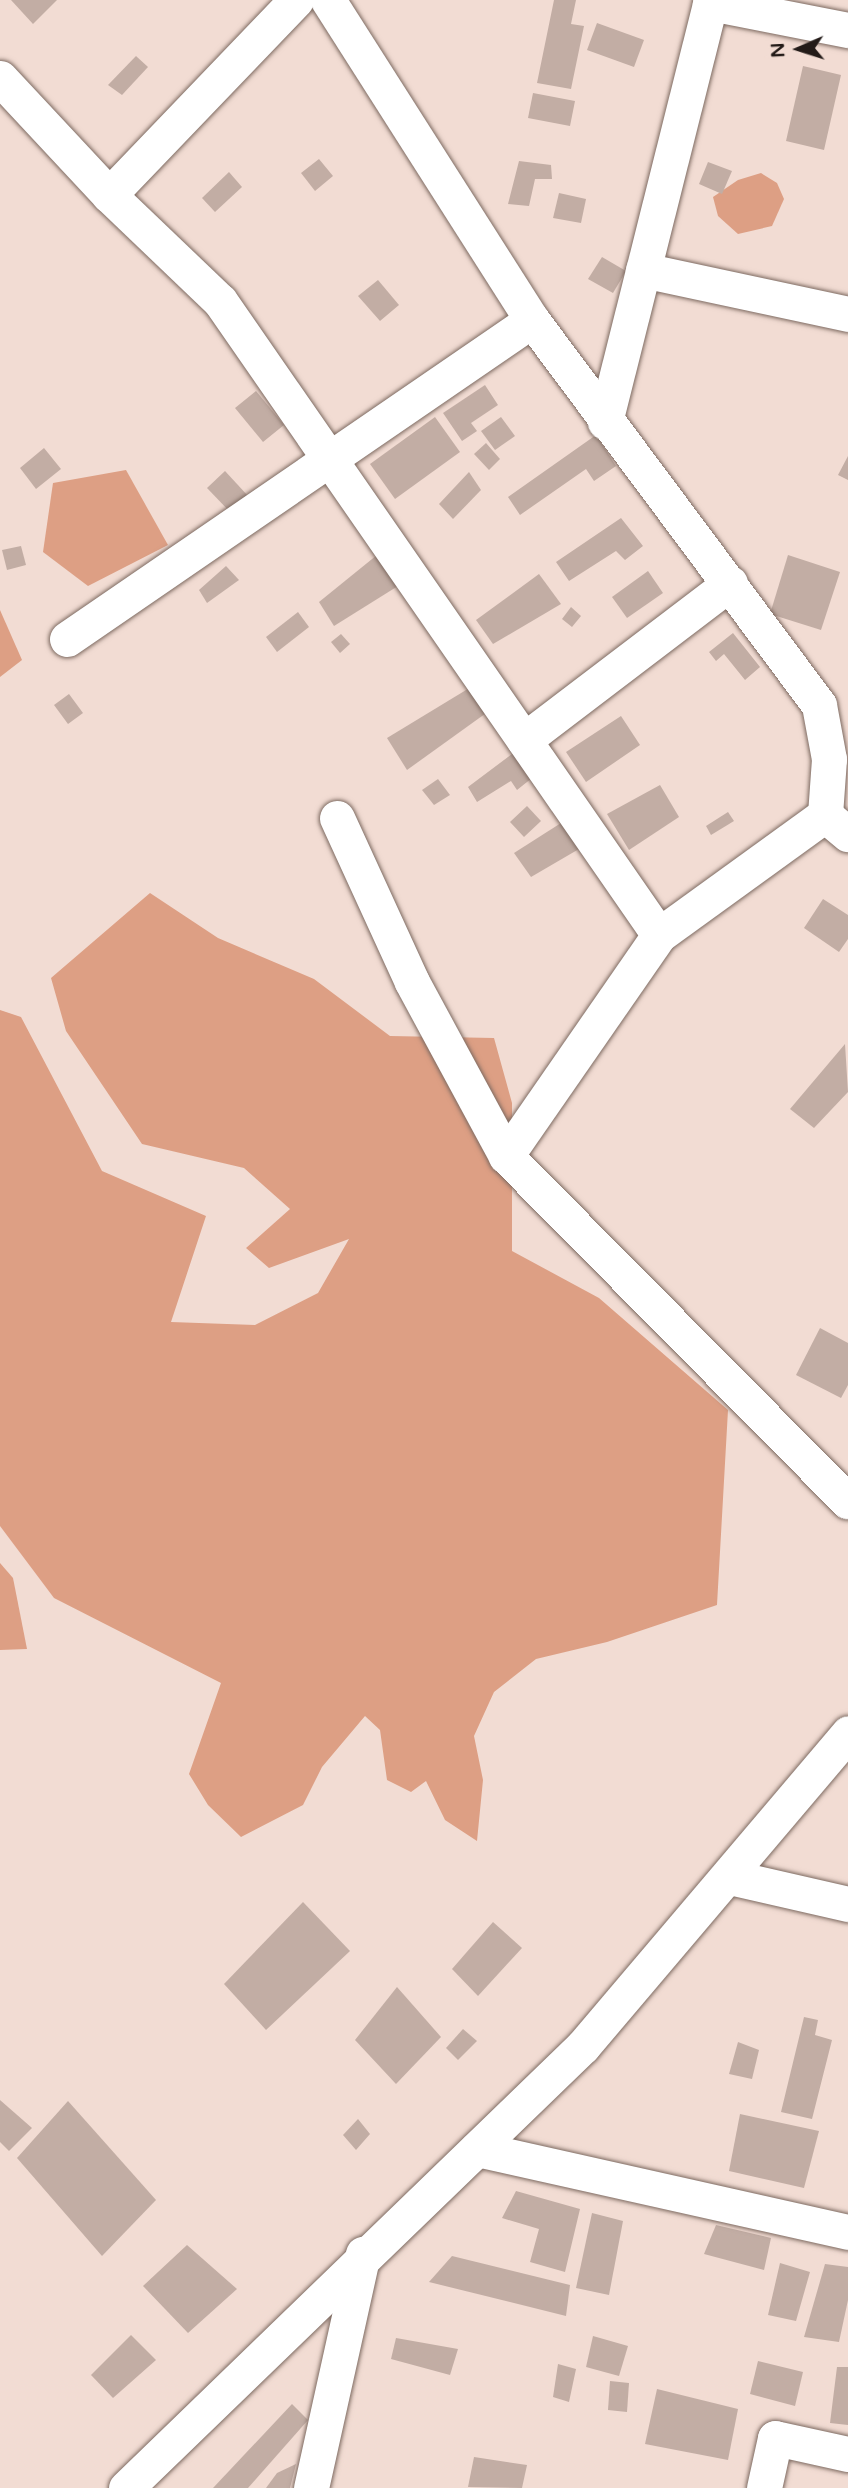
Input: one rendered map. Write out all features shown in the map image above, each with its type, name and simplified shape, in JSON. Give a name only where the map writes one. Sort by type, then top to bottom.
[{"type":"street","points":[[109,195],[296,0]]},
{"type":"street","points":[[328,0],[532,320],[605,422],[730,583],[819,705],[829,759],[836,825],[659,935],[506,1156]]},
{"type":"street","points":[[605,422],[710,2],[848,30]]},
{"type":"street","points":[[0,78],[109,195],[220,301],[659,935]]},
{"type":"street","points":[[643,270],[848,314]]},
{"type":"street","points":[[68,639],[532,320]]},
{"type":"street","points":[[524,740],[730,583]]},
{"type":"street","points":[[337,818],[412,982],[506,1156],[848,1501]]},
{"type":"street","points":[[126,2488],[363,2254],[583,2046],[730,1877],[848,1733]]},
{"type":"street","points":[[730,1877],[848,1904]]},
{"type":"street","points":[[477,2149],[848,2232]]},
{"type":"street","points":[[311,2488],[363,2254]]},
{"type":"street","points":[[764,2488],[775,2438],[848,2455]]},
{"type":"shaded area","points":[[761,173],[777,183],[784,199],[772,226],[738,234],[718,216],[713,197],[738,180]]},
{"type":"shaded area","points":[[126,470],[168,545],[88,586],[43,552],[53,483]]},
{"type":"shaded area","points":[[0,610],[22,660],[0,677]]},
{"type":"shaded area","points":[[150,893],[218,938],[314,979],[390,1036],[494,1038],[512,1103],[512,1251],[599,1298],[728,1410],[717,1605],[607,1642],[536,1659],[494,1692],[474,1736],[483,1780],[477,1841],[445,1820],[426,1781],[411,1792],[387,1780],[380,1730],[365,1716],[322,1767],[303,1805],[241,1837],[208,1805],[189,1774],[221,1683],[54,1598],[0,1526],[0,1010],[21,1017],[102,1171],[206,1216],[171,1322],[255,1325],[318,1293],[349,1239],[269,1268],[246,1248],[290,1209],[244,1168],[142,1144],[66,1031],[51,978]]},
{"type":"shaded area","points":[[0,1563],[13,1578],[27,1649],[0,1650]]},
{"type":"building","points":[[11,0],[57,0],[33,24]]},
{"type":"building","points":[[554,0],[576,0],[571,24],[584,26],[571,89],[537,83]]},
{"type":"building","points":[[597,23],[644,40],[634,67],[587,50]]},
{"type":"building","points":[[136,56],[148,67],[122,95],[108,85]]},
{"type":"building","points":[[803,66],[841,75],[824,150],[786,141]]},
{"type":"building","points":[[533,93],[575,101],[570,126],[528,118]]},
{"type":"building","points":[[319,159],[333,176],[315,191],[301,173]]},
{"type":"building","points":[[519,161],[551,165],[552,179],[535,179],[529,206],[508,204]]},
{"type":"building","points":[[708,162],[732,171],[722,194],[699,184]]},
{"type":"building","points":[[229,172],[242,187],[215,212],[202,198]]},
{"type":"building","points":[[559,193],[586,199],[581,223],[553,218]]},
{"type":"building","points":[[602,257],[626,271],[613,293],[588,279]]},
{"type":"building","points":[[378,280],[399,305],[380,321],[358,296]]},
{"type":"building","points":[[485,385],[498,405],[471,423],[477,431],[462,441],[443,413]]},
{"type":"building","points":[[256,391],[284,425],[263,442],[235,408]]},
{"type":"building","points":[[435,417],[460,452],[395,499],[370,464]]},
{"type":"building","points":[[501,417],[515,436],[495,450],[481,431]]},
{"type":"building","points":[[596,435],[616,466],[594,481],[586,469],[520,515],[508,497]]},
{"type":"building","points":[[486,443],[500,459],[489,470],[474,454]]},
{"type":"building","points":[[44,448],[61,469],[36,489],[20,468]]},
{"type":"building","points":[[848,456],[848,480],[838,475]]},
{"type":"building","points":[[225,471],[249,497],[231,513],[207,488]]},
{"type":"building","points":[[469,472],[481,490],[453,519],[439,504]]},
{"type":"building","points":[[621,518],[643,546],[625,560],[616,551],[569,581],[556,562]]},
{"type":"building","points":[[21,546],[26,565],[7,570],[2,550]]},
{"type":"building","points":[[377,555],[398,586],[334,626],[319,602]]},
{"type":"building","points":[[788,555],[840,572],[821,630],[770,614]]},
{"type":"building","points":[[226,566],[239,580],[207,603],[199,590]]},
{"type":"building","points":[[648,571],[663,593],[627,618],[612,597]]},
{"type":"building","points":[[539,574],[561,604],[493,644],[476,620]]},
{"type":"building","points":[[571,607],[581,616],[572,627],[562,619]]},
{"type":"building","points":[[298,612],[309,627],[277,652],[266,637]]},
{"type":"building","points":[[733,633],[760,667],[745,680],[724,654],[716,661],[709,652]]},
{"type":"building","points":[[341,634],[350,644],[340,653],[331,642]]},
{"type":"building","points":[[471,687],[489,711],[407,770],[387,738]]},
{"type":"building","points":[[69,694],[83,713],[68,724],[54,705]]},
{"type":"building","points":[[621,716],[640,745],[586,782],[566,752]]},
{"type":"building","points":[[516,751],[532,778],[517,790],[511,781],[477,802],[468,787]]},
{"type":"building","points":[[438,779],[450,795],[434,805],[422,790]]},
{"type":"building","points":[[660,785],[679,817],[629,850],[607,814]]},
{"type":"building","points":[[527,806],[541,821],[524,837],[510,822]]},
{"type":"building","points":[[728,812],[734,821],[711,835],[706,826]]},
{"type":"building","points":[[561,823],[579,849],[531,877],[514,853]]},
{"type":"building","points":[[823,899],[848,915],[848,939],[839,952],[804,928]]},
{"type":"building","points":[[845,1044],[848,1092],[814,1128],[790,1109]]},
{"type":"building","points":[[820,1328],[848,1343],[848,1385],[841,1398],[796,1375]]},
{"type":"building","points":[[303,1902],[350,1951],[266,2030],[224,1984]]},
{"type":"building","points":[[493,1922],[522,1948],[478,1996],[452,1969]]},
{"type":"building","points":[[397,1987],[441,2037],[396,2084],[355,2040]]},
{"type":"building","points":[[804,2017],[818,2020],[815,2035],[832,2040],[812,2119],[781,2112]]},
{"type":"building","points":[[463,2029],[477,2041],[458,2060],[446,2048]]},
{"type":"building","points":[[738,2042],[759,2050],[752,2079],[729,2074]]},
{"type":"building","points":[[0,2100],[32,2128],[9,2151],[0,2142]]},
{"type":"building","points":[[68,2101],[156,2200],[102,2256],[17,2158]]},
{"type":"building","points":[[740,2114],[819,2131],[804,2188],[729,2171]]},
{"type":"building","points":[[358,2119],[370,2134],[356,2150],[343,2135]]},
{"type":"building","points":[[516,2191],[580,2209],[565,2272],[530,2262],[539,2229],[502,2218]]},
{"type":"building","points":[[592,2213],[623,2221],[609,2295],[576,2288]]},
{"type":"building","points":[[716,2225],[771,2238],[764,2270],[704,2254]]},
{"type":"building","points":[[187,2245],[237,2289],[188,2333],[143,2286]]},
{"type":"building","points":[[452,2256],[570,2285],[566,2316],[429,2282]]},
{"type":"building","points":[[780,2263],[810,2272],[796,2321],[768,2315]]},
{"type":"building","points":[[825,2264],[848,2267],[848,2300],[839,2342],[804,2337]]},
{"type":"building","points":[[131,2335],[156,2360],[113,2398],[91,2375]]},
{"type":"building","points":[[593,2336],[628,2346],[619,2376],[586,2367]]},
{"type":"building","points":[[396,2338],[458,2349],[450,2375],[391,2359]]},
{"type":"building","points":[[758,2361],[803,2372],[795,2406],[750,2394]]},
{"type":"building","points":[[558,2364],[576,2369],[569,2402],[553,2397]]},
{"type":"building","points":[[837,2367],[848,2367],[848,2425],[830,2423]]},
{"type":"building","points":[[610,2381],[629,2383],[627,2412],[608,2410]]},
{"type":"building","points":[[657,2389],[738,2409],[728,2460],[645,2444]]},
{"type":"building","points":[[292,2404],[308,2420],[248,2488],[213,2488]]},
{"type":"building","points":[[474,2457],[527,2465],[522,2488],[468,2487]]},
{"type":"building","points":[[296,2464],[290,2488],[266,2488],[277,2473]]}]
